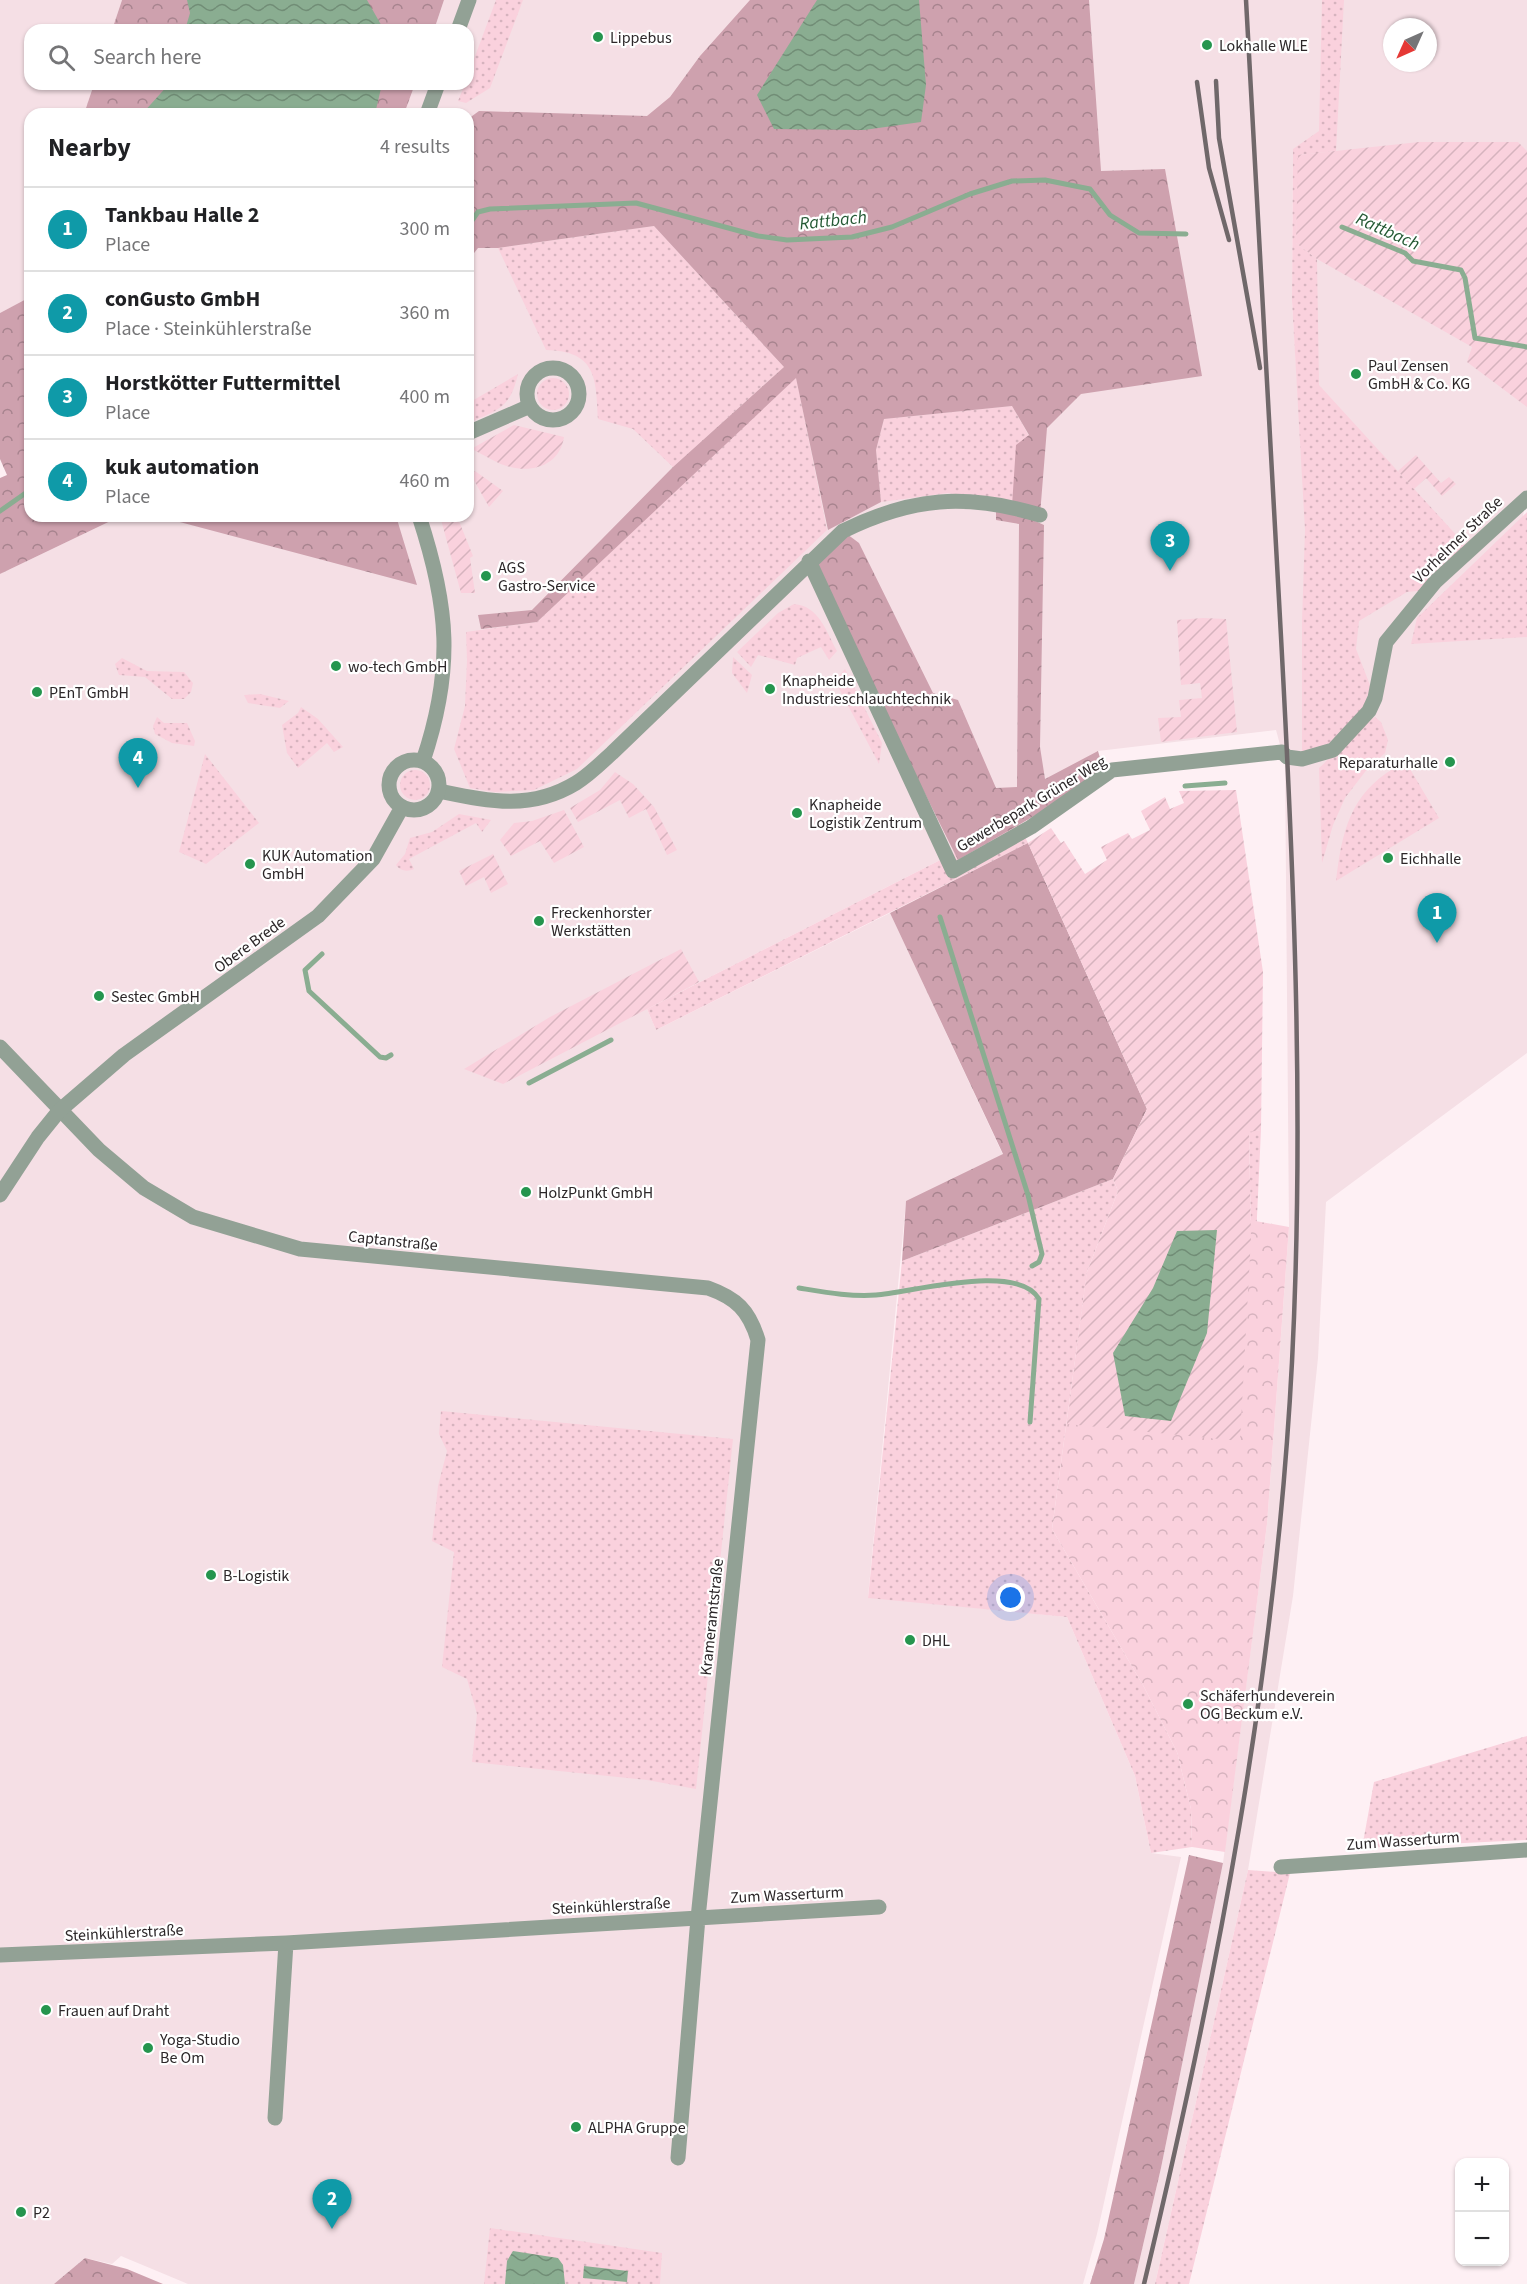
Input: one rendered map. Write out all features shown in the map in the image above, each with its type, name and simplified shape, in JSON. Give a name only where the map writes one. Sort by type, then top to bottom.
[{"type":"street","points":[[460,24],[470,0]]},
{"type":"street","points":[[429,108],[436,90]]},
{"type":"street","points":[[474,431],[530,406]]},
{"type":"street","name":"Vorhelmer Straße","points":[[1287,757],[1302,759],[1333,750],[1369,711],[1376,698],[1386,642],[1435,582],[1527,498]]},
{"type":"street","points":[[439,791],[502,803],[531,799],[577,783],[621,745],[809,561],[843,531],[879,513],[917,504],[943,501],[996,502],[1040,514]]},
{"type":"street","points":[[421,522],[443,602],[445,657],[439,702],[423,761]]},
{"type":"street","name":"Gewerbepark Grüner Weg","points":[[809,561],[953,871],[1031,827],[1112,770],[1282,752],[1287,757]]},
{"type":"street","points":[[406,761],[423,761],[438,776],[439,791],[431,804],[425,808],[410,810],[402,807],[391,795],[389,787],[391,773],[406,761]]},
{"type":"street","name":"Obere Brede","points":[[0,1196],[38,1137],[59,1111],[124,1055],[318,916],[373,859],[402,807]]},
{"type":"street","name":"Captanstraße","points":[[0,1047],[59,1111],[144,1188],[193,1217],[300,1249],[708,1288],[727,1295],[742,1305],[752,1321]]},
{"type":"street","name":"Krameramtstraße","points":[[698,1918],[758,1340],[752,1321]]},
{"type":"street","name":"Zum Wasserturm","points":[[1281,1867],[1527,1850]]},
{"type":"street","name":"Zum Wasserturm","points":[[698,1918],[879,1906]]},
{"type":"street","points":[[678,2158],[698,1918]]},
{"type":"street","name":"Steinkühlerstraße","points":[[0,1955],[286,1943],[698,1918]]},
{"type":"street","points":[[275,2118],[286,1943]]},
{"type":"shaded area","points":[[0,0],[122,0],[114,24],[24,24],[24,90],[92,90],[86,108],[24,108],[24,300],[0,313]]},
{"type":"shaded area","points":[[444,0],[1527,0],[1527,496],[1523,516],[1527,525],[1527,1053],[1326,1202],[1318,1358],[1293,1596],[1248,1870],[1155,2284],[1134,2284],[1161,2168],[1223,1863],[1267,1524],[1289,1227],[1285,763],[1276,730],[1098,751],[1017,821],[647,1009],[656,1030],[890,913],[1003,1155],[906,1202],[868,1597],[1067,1617],[1135,1776],[1151,1853],[1181,1857],[1097,2234],[1083,2284],[188,2284],[121,2256],[112,2264],[85,2258],[55,2284],[0,2284],[0,574],[108,522],[181,522],[276,546],[372,522],[474,522],[474,108],[406,108],[413,90],[474,90],[474,24],[436,24]],"holes":[[[1293,150],[1304,494],[1292,301]]]},
{"type":"green space","points":[[122,0],[444,0],[436,24],[114,24]]},
{"type":"green space","points":[[496,0],[523,0],[490,88],[466,103],[458,101],[463,90],[474,90],[474,59]]},
{"type":"green space","points":[[750,0],[1089,0],[1101,171],[1165,169],[1202,376],[1081,394],[1047,428],[1040,515],[1012,506],[1016,445],[1029,435],[1012,406],[884,419],[876,450],[881,502],[828,530],[796,378],[537,622],[481,629],[478,615],[532,610],[673,467],[784,367],[654,226],[498,248],[478,248],[474,253],[474,115],[479,111],[647,116],[670,97],[700,56]]},
{"type":"green space","points":[[1322,0],[1344,0],[1336,151],[1299,155],[1296,243],[1317,259],[1319,385],[1470,550],[1428,590],[1407,592],[1359,621],[1356,649],[1375,698],[1333,750],[1302,759],[1302,621],[1305,530],[1292,301],[1293,149],[1319,131]]},
{"type":"green space","points":[[92,90],[413,90],[406,108],[86,108]]},
{"type":"green space","points":[[1419,142],[1518,142],[1527,151],[1527,407],[1467,362],[1472,347],[1317,259],[1296,243],[1298,155]]},
{"type":"green space","points":[[654,226],[784,367],[673,467],[633,429],[598,419],[596,391],[590,370],[575,356],[546,350],[498,248]]},
{"type":"green space","points":[[24,300],[24,522],[108,522],[0,574],[0,478],[7,475],[0,459],[0,313]]},
{"type":"green space","points":[[518,374],[507,401],[495,411],[474,421],[474,400]]},
{"type":"green space","points":[[796,377],[827,530],[577,769],[534,790],[495,792],[470,788],[454,749],[465,706],[466,632],[537,622]]},
{"type":"green space","points":[[553,378],[565,382],[569,394],[565,406],[553,410],[541,406],[537,394],[541,382]]},
{"type":"green space","points":[[1012,406],[1029,436],[1012,506],[948,493],[881,502],[876,450],[884,419]]},
{"type":"green space","points":[[514,425],[564,437],[562,446],[552,460],[528,469],[500,464],[474,451],[474,447]]},
{"type":"green space","points":[[1416,455],[1441,483],[1449,477],[1456,484],[1442,496],[1426,478],[1414,489],[1398,471]]},
{"type":"green space","points":[[474,472],[503,491],[489,507],[474,480]]},
{"type":"green space","points":[[996,503],[1044,525],[1040,747],[1045,779],[1098,751],[1105,775],[958,860],[809,561],[843,531],[859,543],[933,693],[958,700],[996,788],[1017,787],[1019,524],[996,520]]},
{"type":"green space","points":[[1527,512],[1527,637],[1411,644],[1417,618]]},
{"type":"green space","points":[[180,522],[398,522],[417,585]]},
{"type":"green space","points":[[442,522],[459,522],[473,556],[470,558],[475,593],[461,593]]},
{"type":"green space","points":[[794,604],[810,609],[816,614],[837,651],[829,660],[821,647],[797,658],[795,665],[758,655],[751,667],[737,652],[778,613]]},
{"type":"green space","points":[[1226,619],[1237,732],[1161,742],[1158,718],[1181,717],[1179,700],[1202,698],[1200,683],[1181,685],[1177,620]]},
{"type":"green space","points":[[733,657],[752,675],[747,693],[732,673]]},
{"type":"green space","points":[[122,658],[147,671],[184,672],[193,683],[191,692],[184,699],[172,699],[145,677],[119,675],[115,664]]},
{"type":"green space","points":[[845,669],[882,743],[879,764],[835,681]]},
{"type":"green space","points":[[260,694],[289,701],[280,708],[248,703],[244,695]]},
{"type":"green space","points":[[301,707],[318,719],[343,747],[334,752],[327,743],[298,768],[287,753],[282,725],[298,713]]},
{"type":"green space","points":[[157,717],[164,723],[187,723],[195,741],[194,746],[172,743],[155,734],[153,726]]},
{"type":"green space","points":[[1375,717],[1381,722],[1388,740],[1385,753],[1368,768],[1345,798],[1333,825],[1322,863],[1319,768],[1354,733]]},
{"type":"green space","points":[[205,754],[259,823],[206,864],[179,852]]},
{"type":"green space","points":[[1394,768],[1410,769],[1439,818],[1336,881],[1345,830],[1358,802],[1367,790]]},
{"type":"green space","points":[[415,770],[426,774],[430,785],[426,796],[415,800],[404,796],[400,785],[404,774]]},
{"type":"green space","points":[[615,772],[633,784],[654,807],[677,850],[667,855],[646,809],[629,818],[620,800],[578,822],[570,808],[600,790]]},
{"type":"green space","points":[[1236,790],[1263,972],[1261,1130],[1249,1132],[1251,1237],[1240,1441],[1067,1424],[1087,1272],[1118,1191],[1113,1179],[1147,1109],[1028,843],[1051,828],[1061,843],[1064,841],[1085,874],[1107,860],[1101,847],[1128,833],[1132,839],[1150,830],[1141,811],[1165,797],[1170,809],[1184,803],[1179,791]]},
{"type":"green space","points":[[564,810],[584,847],[554,863],[540,841],[511,856],[500,840],[514,823],[532,821]]},
{"type":"green space","points":[[459,814],[491,820],[482,832],[476,823],[409,859],[414,869],[404,870],[396,865],[405,854],[410,838],[432,832]]},
{"type":"green space","points":[[1017,821],[1028,843],[656,1030],[647,1009]]},
{"type":"green space","points":[[1028,843],[1147,1109],[1113,1179],[902,1261],[906,1201],[1003,1154],[890,913]]},
{"type":"green space","points":[[493,854],[508,884],[491,893],[484,877],[466,886],[459,871]]},
{"type":"green space","points":[[681,949],[699,982],[503,1084],[464,1069],[550,1017]]},
{"type":"green space","points":[[1261,1130],[1256,1238],[1251,1237],[1249,1131]]},
{"type":"green space","points":[[1113,1179],[1118,1191],[1087,1272],[1052,1529],[1144,1687],[1177,1752],[1191,1809],[1192,1847],[1151,1853],[1135,1776],[1067,1617],[868,1598],[902,1261]]},
{"type":"green space","points":[[1250,1220],[1289,1227],[1267,1524],[1225,1852],[1192,1847],[1191,1809],[1177,1752],[1144,1687],[1052,1529],[1087,1272]]},
{"type":"green space","points":[[441,1411],[733,1439],[696,1789],[647,1780],[472,1762],[477,1714],[467,1679],[442,1667],[454,1552],[432,1541],[438,1486],[447,1451],[439,1434]]},
{"type":"green space","points":[[1527,1736],[1527,1840],[1362,1848],[1374,1782]]},
{"type":"green space","points":[[1189,1855],[1223,1863],[1161,2168],[1134,2284],[1090,2284],[1104,2239]]},
{"type":"green space","points":[[1248,1870],[1290,1873],[1189,2284],[1155,2284]]},
{"type":"green space","points":[[490,2228],[662,2253],[660,2284],[484,2284]]},
{"type":"green space","points":[[85,2258],[127,2269],[163,2284],[54,2284]]},
{"type":"water","points":[[187,0],[367,0],[381,24],[187,24],[190,13]]},
{"type":"water","points":[[817,0],[919,0],[926,85],[921,122],[864,130],[774,129],[757,95]]},
{"type":"water","points":[[164,90],[381,90],[376,108],[147,108]]},
{"type":"water","points":[[1217,1230],[1207,1333],[1171,1421],[1125,1416],[1113,1353],[1153,1288],[1177,1231]]},
{"type":"water","points":[[513,2251],[558,2258],[563,2265],[565,2284],[505,2284],[507,2261]]},
{"type":"water","points":[[584,2266],[628,2271],[627,2282],[583,2278]]},
{"type":"waterway","name":"Rattbach","points":[[474,218],[478,212],[490,209],[636,203],[758,236],[787,240],[852,237],[892,227],[970,194],[1012,181],[1045,180],[1090,189],[1110,215],[1139,233],[1186,234]]},
{"type":"waterway","name":"Rattbach","points":[[1342,227],[1405,253],[1413,261],[1461,270],[1465,278],[1475,338],[1527,347]]},
{"type":"waterway","name":"Rattbach","points":[[0,511],[24,494]]},
{"type":"waterway","points":[[1185,786],[1225,783]]},
{"type":"waterway","points":[[940,917],[1028,1195],[1042,1254],[1039,1262],[1032,1266]]},
{"type":"waterway","points":[[322,954],[305,970],[309,991],[380,1057],[386,1058],[391,1055]]},
{"type":"waterway","points":[[529,1083],[611,1040]]},
{"type":"waterway","points":[[799,1288],[837,1294],[867,1295],[964,1282],[1010,1282],[1027,1288],[1039,1299],[1030,1422]]},
{"type":"railway","points":[[1144,2284],[1196,2056],[1239,1826],[1272,1595],[1284,1479],[1292,1362],[1297,1171],[1293,885],[1246,0]]},
{"type":"railway","points":[[1216,81],[1219,138],[1260,368]]},
{"type":"railway","points":[[1197,82],[1209,168],[1229,240]]},
{"type":"place","name":"Lippebus","points":[[598,37]]},
{"type":"place","name":"Lokhalle WLE","points":[[1207,45]]},
{"type":"place","name":"Paul Zensen GmbH & Co. KG","points":[[1356,374]]},
{"type":"place","name":"Horstkötter Futtermittel","points":[[1170,571]]},
{"type":"place","name":"AGS Gastro-Service","points":[[486,576]]},
{"type":"place","name":"wo-tech GmbH","points":[[336,666]]},
{"type":"place","name":"Knapheide Industrieschlauchtechnik","points":[[770,689]]},
{"type":"place","name":"PEnT GmbH","points":[[37,692]]},
{"type":"place","name":"Reparaturhalle","points":[[1450,762]]},
{"type":"place","name":"kuk automation","points":[[138,788]]},
{"type":"place","name":"Knapheide Logistik Zentrum","points":[[797,813]]},
{"type":"place","name":"Eichhalle","points":[[1388,858]]},
{"type":"place","name":"KUK Automation GmbH","points":[[250,864]]},
{"type":"place","name":"Freckenhorster Werkstätten","points":[[539,921]]},
{"type":"place","name":"Tankbau Halle 2","points":[[1437,943]]},
{"type":"place","name":"Sestec GmbH","points":[[99,996]]},
{"type":"place","name":"HolzPunkt GmbH","points":[[526,1192]]},
{"type":"place","name":"B-Logistik","points":[[211,1575]]},
{"type":"place","name":"DHL","points":[[910,1640]]},
{"type":"place","name":"Schäferhundeverein OG Beckum e.V.","points":[[1188,1704]]},
{"type":"place","name":"Frauen auf Draht","points":[[46,2010]]},
{"type":"place","name":"Yoga-Studio Be Om","points":[[148,2048]]},
{"type":"place","name":"ALPHA Gruppe","points":[[576,2127]]},
{"type":"place","name":"P2","points":[[21,2212]]},
{"type":"place","name":"conGusto GmbH","points":[[332,2229]]}]
